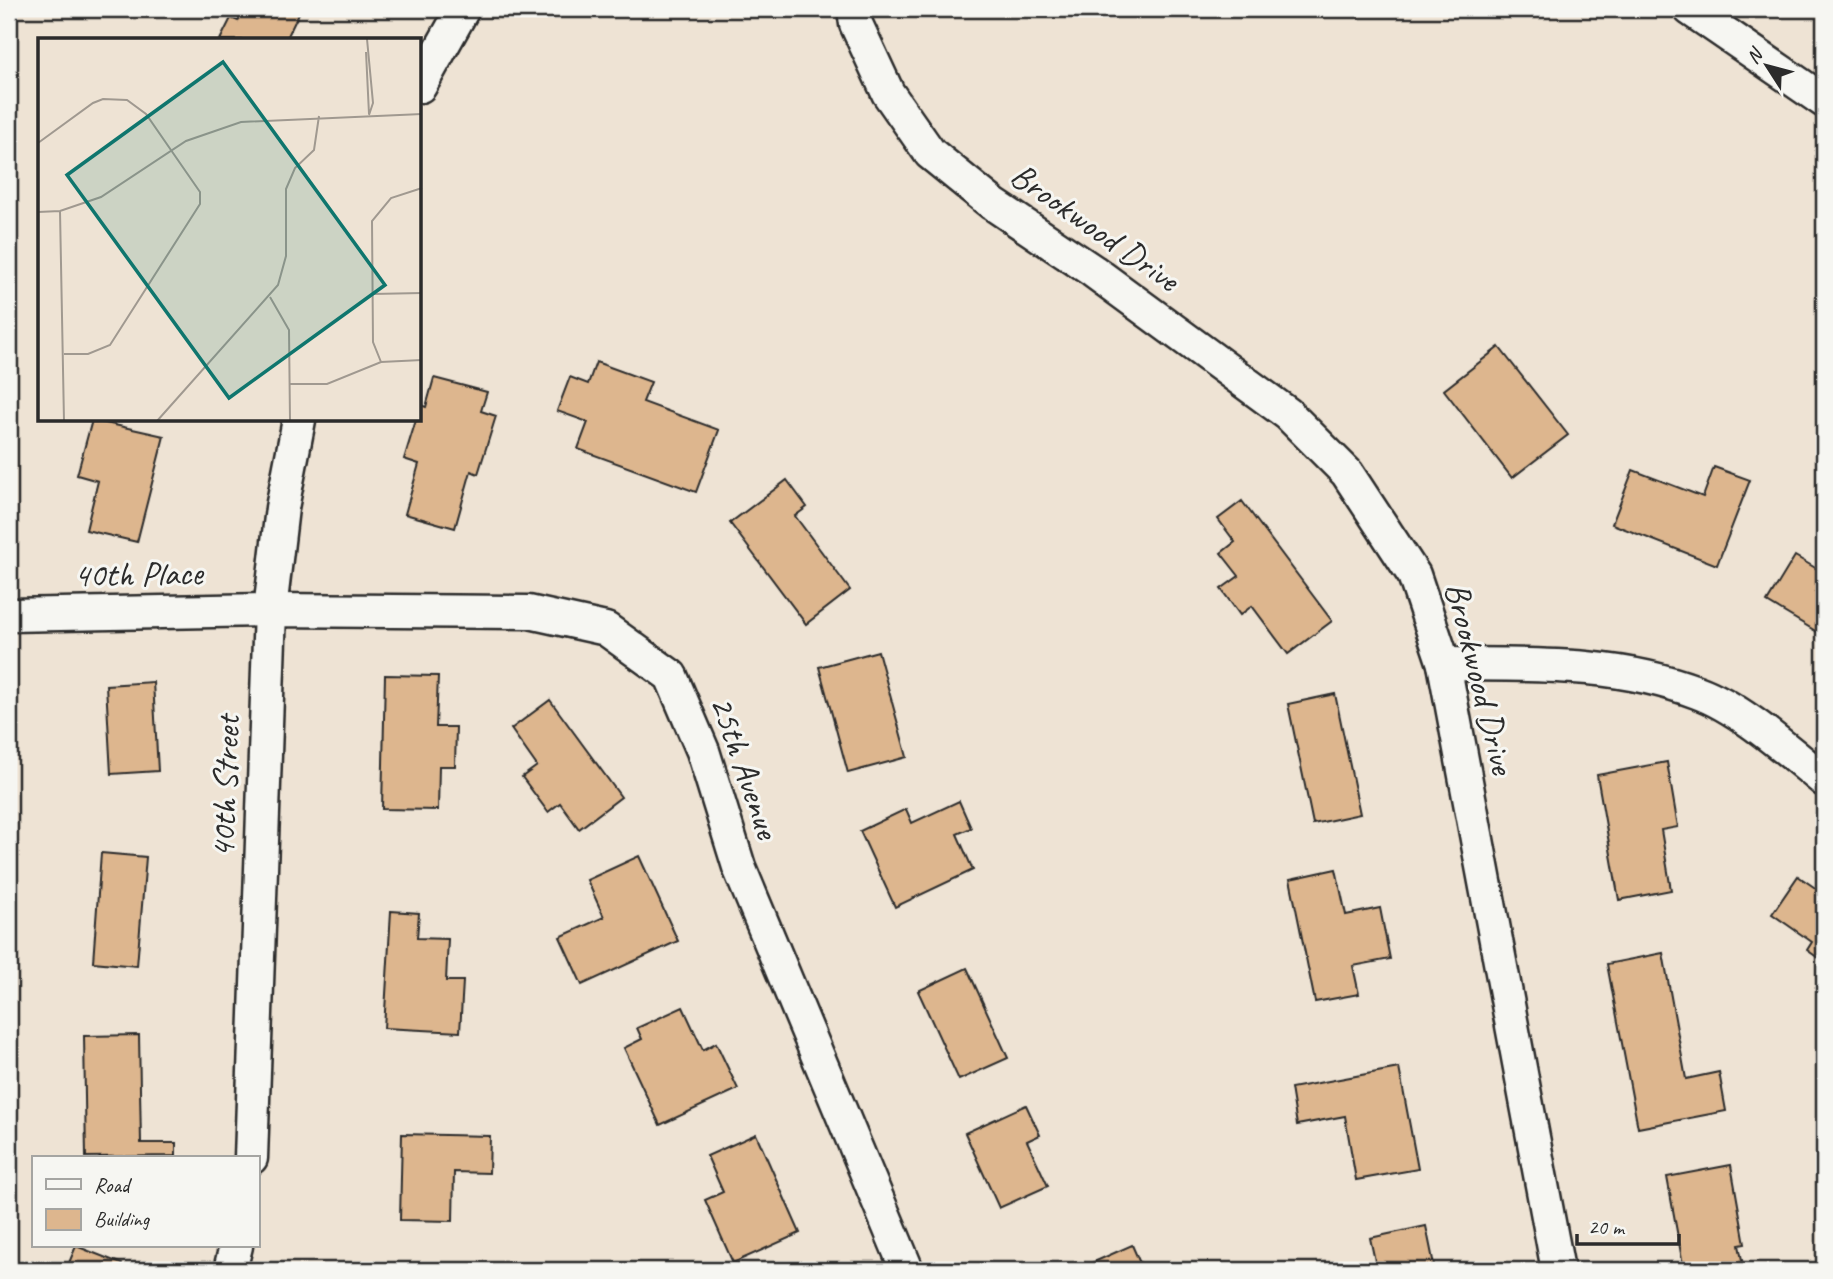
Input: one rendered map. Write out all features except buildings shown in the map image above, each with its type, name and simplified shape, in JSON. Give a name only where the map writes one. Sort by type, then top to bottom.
[{"type":"street","points":[[422,82],[464,9]]},
{"type":"street","name":"Brookwood Drive","points":[[854,9],[856,24],[888,93],[930,153],[993,204],[1093,271],[1288,414],[1347,473],[1414,575],[1444,664],[1558,1270]]},
{"type":"street","points":[[1690,9],[1824,101]]},
{"type":"street","name":"40th Street","points":[[251,1156],[270,610],[282,508],[299,422]]},
{"type":"street","name":"40th Place","points":[[9,615],[270,610]]},
{"type":"street","name":"25th Avenue","points":[[270,610],[529,612],[606,629],[671,677],[703,751],[739,867],[907,1270]]},
{"type":"street","points":[[1444,664],[1566,665],[1623,670],[1700,693],[1768,734],[1824,780]]},
{"type":"street","points":[[230,1270],[236,1248]]}]
